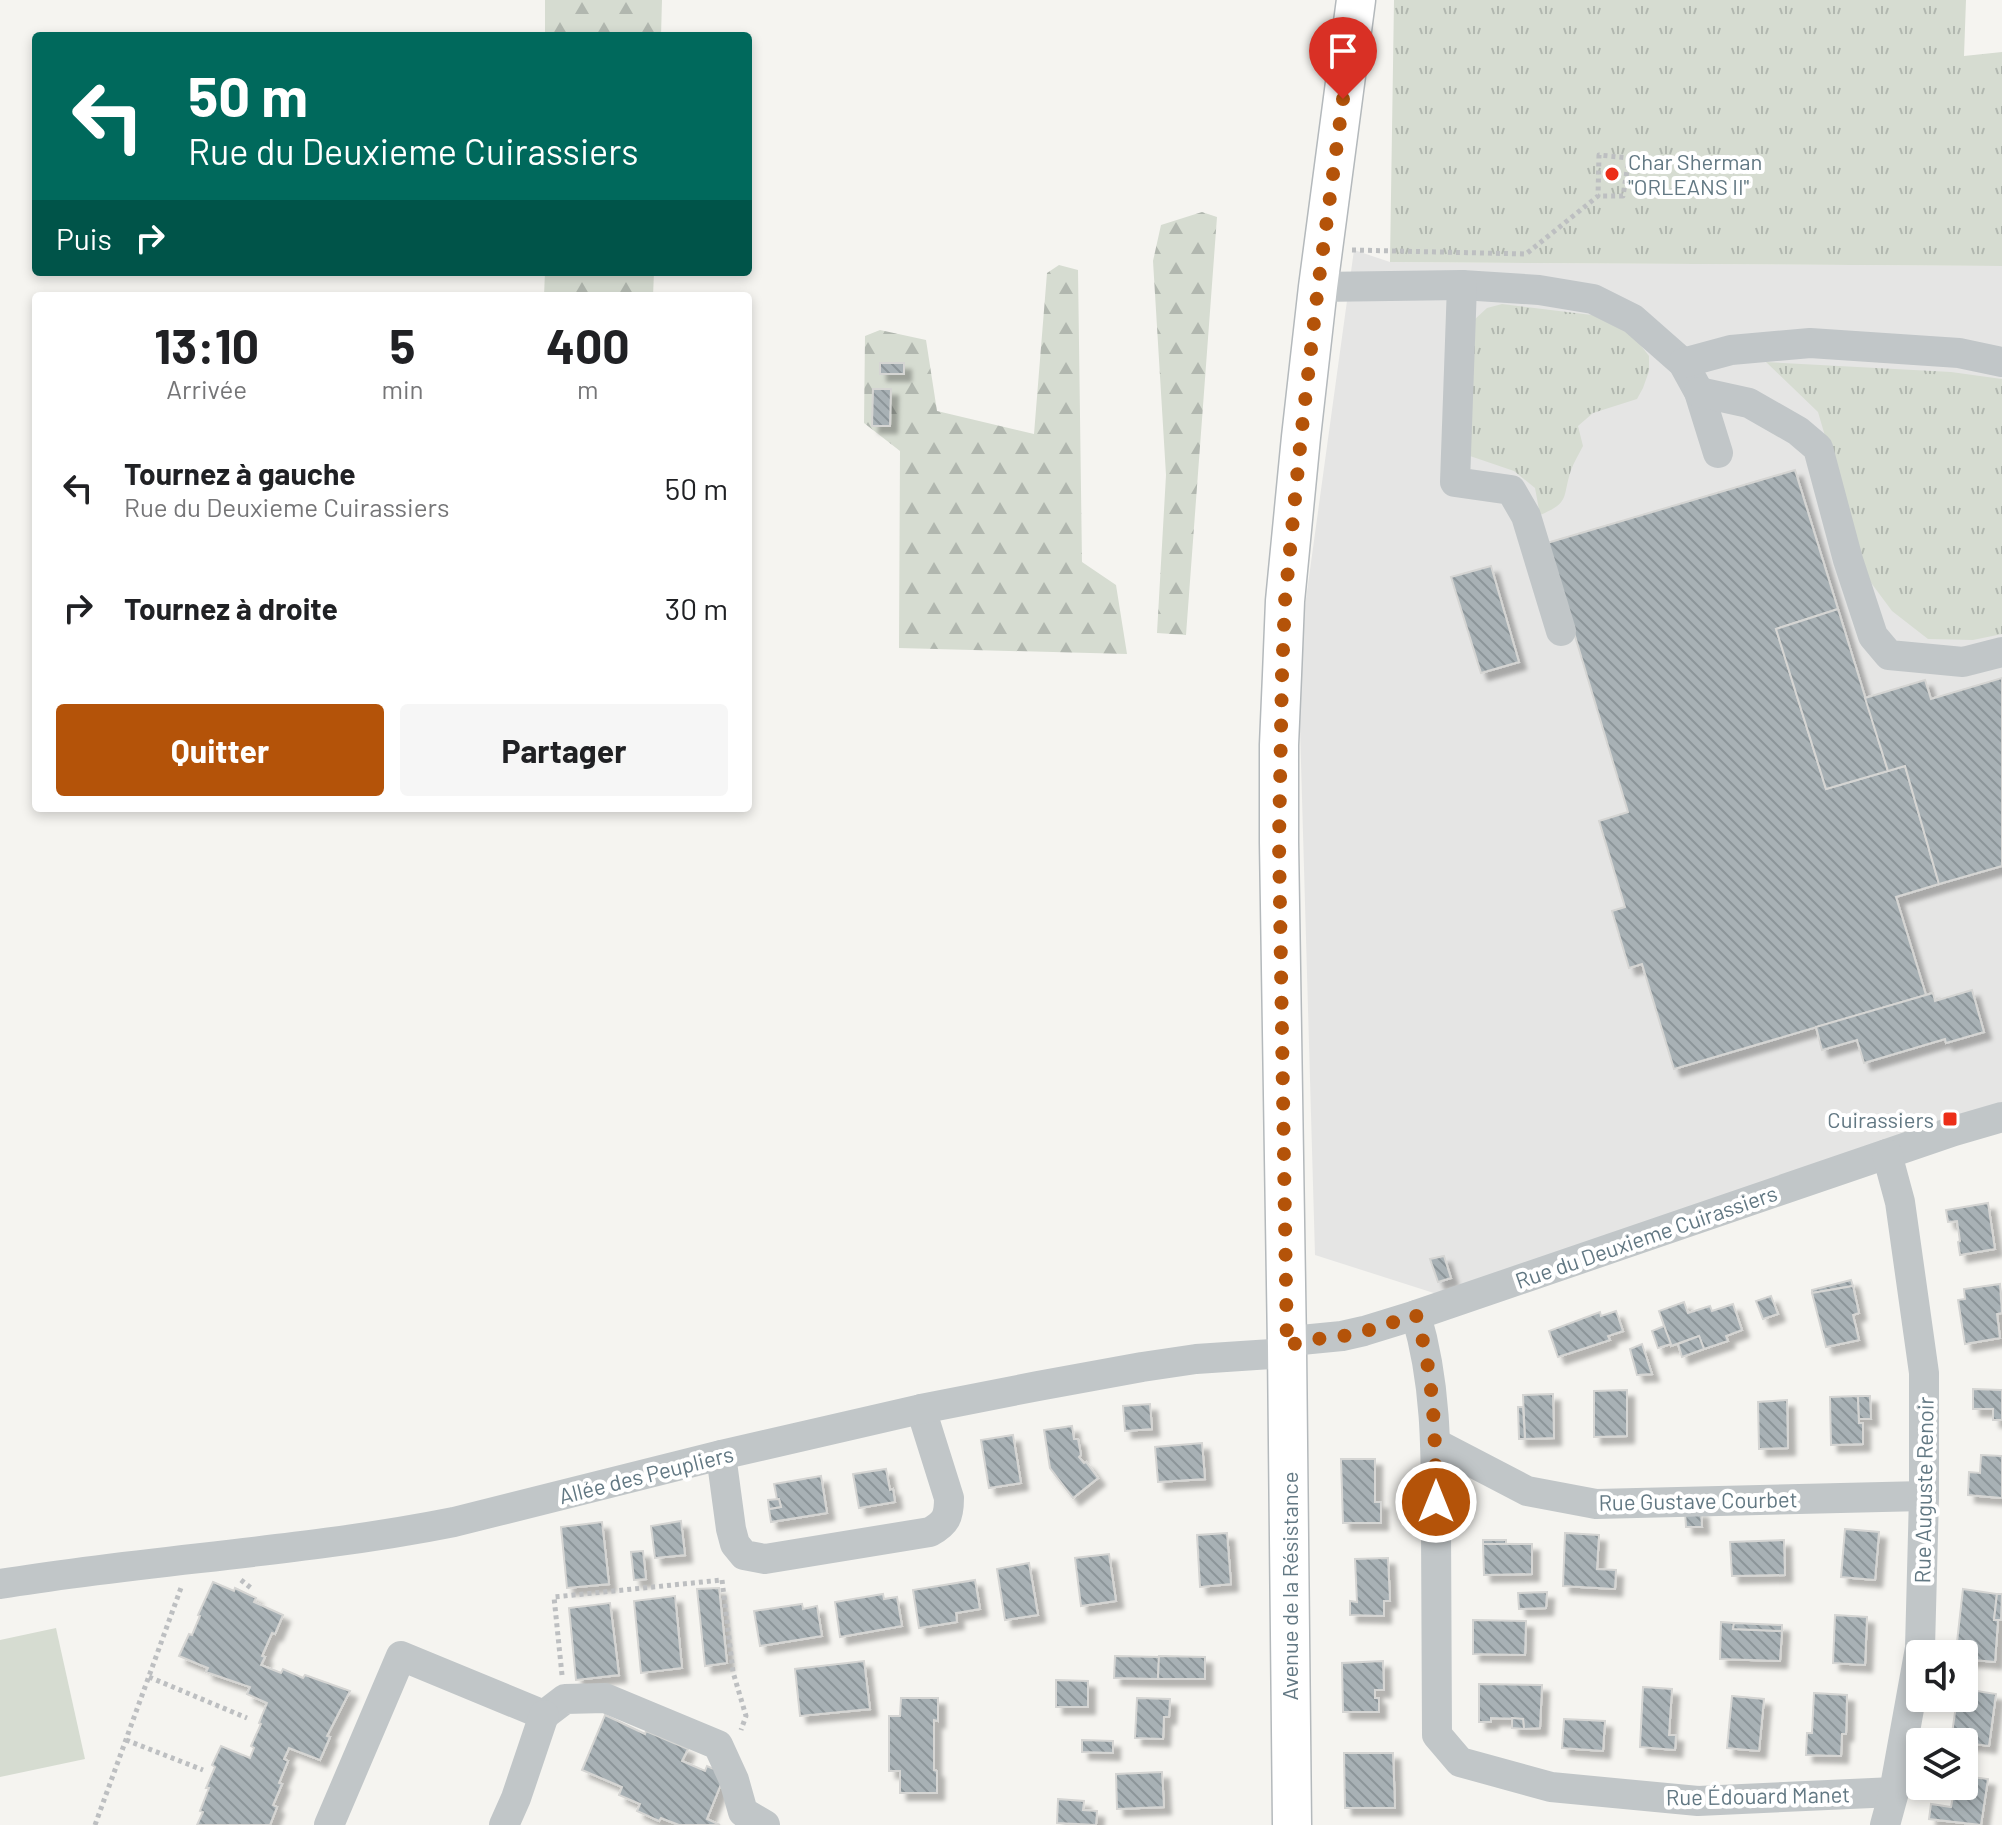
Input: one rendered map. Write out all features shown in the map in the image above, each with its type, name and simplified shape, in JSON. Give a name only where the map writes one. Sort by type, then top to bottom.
[{"type":"main road","name":"Avenue de la Résistance","points":[[1292,1825],[1279,745],[1285,601],[1301,437],[1356,0]]},
{"type":"street","points":[[1318,287],[1462,285],[1539,290],[1593,299],[1633,319],[1683,363],[1699,392],[1718,453]]},
{"type":"street","points":[[1462,285],[1455,482],[1511,490],[1526,516],[1561,631]]},
{"type":"street","points":[[1683,363],[1731,350],[1810,343],[1959,353],[2002,362]]},
{"type":"street","points":[[1699,392],[1749,403],[1798,431],[1818,448],[1848,560],[1873,636],[1889,655],[1963,662],[2002,652]]},
{"type":"street","name":"Rue du Deuxieme Cuirassiers","points":[[1287,1347],[1301,1340],[1342,1336],[1416,1315],[2002,1117]]},
{"type":"street","name":"Rue Auguste Renoir","points":[[1885,1825],[1894,1792],[1920,1648],[1924,1496],[1924,1373],[1900,1202],[1887,1154]]},
{"type":"street","name":"Rue Édouard Manet","points":[[1416,1315],[1432,1381],[1437,1735],[1460,1762],[1551,1787],[1698,1801],[1894,1792]]},
{"type":"street","name":"Allée des Peupliers","points":[[0,1584],[415,1530],[921,1409],[1156,1365],[1272,1354],[1287,1347]]},
{"type":"street","points":[[721,1455],[731,1529],[735,1544],[744,1555],[765,1559],[930,1532],[943,1525],[949,1512],[949,1498],[921,1409]]},
{"type":"street","name":"Rue Gustave Courbet","points":[[1435,1443],[1527,1491],[1596,1504],[1924,1496]]},
{"type":"street","points":[[329,1825],[401,1656],[554,1707],[605,1698],[718,1745],[734,1780],[743,1812],[765,1825]]},
{"type":"street","points":[[504,1825],[554,1707]]},
{"type":"path","points":[[1323,249],[1526,254],[1598,196],[1623,196],[1629,158],[1599,155],[1598,196]]},
{"type":"path","points":[[554,1707],[554,1597],[722,1580],[744,1555]]},
{"type":"path","points":[[95,1825],[185,1578]]},
{"type":"path","points":[[239,1578],[251,1588]]},
{"type":"path","points":[[721,1752],[737,1740],[746,1716],[733,1672],[722,1580]]},
{"type":"path","points":[[149,1677],[247,1718]]},
{"type":"path","points":[[126,1740],[203,1770]]},
{"type":"shaded area","points":[[1354,250],[1390,262],[2002,266],[2002,1102],[1440,1295],[1315,1255],[1298,657]]},
{"type":"green space","points":[[545,0],[662,0],[661,32],[545,32]]},
{"type":"green space","points":[[1394,0],[1966,0],[1964,56],[2002,52],[2002,266],[1390,262]]},
{"type":"green space","points":[[1202,212],[1217,217],[1186,635],[1157,633],[1166,475],[1153,261],[1161,225]]},
{"type":"green space","points":[[1059,265],[1078,270],[1082,562],[1116,585],[1127,654],[899,648],[900,451],[864,423],[865,336],[880,330],[926,340],[937,411],[1034,434],[1047,273]]},
{"type":"green space","points":[[545,276],[654,276],[653,292],[544,292]]},
{"type":"green space","points":[[1502,304],[1600,316],[1621,327],[1649,356],[1649,371],[1637,399],[1593,413],[1578,426],[1583,446],[1571,470],[1564,498],[1557,506],[1540,515],[1535,488],[1514,471],[1470,456],[1474,320],[1487,308]]},
{"type":"green space","points":[[1766,362],[1951,372],[2002,379],[2002,634],[1973,640],[1928,639],[1892,611],[1866,576],[1818,412]]},
{"type":"green space","points":[[56,1628],[85,1759],[0,1777],[0,1640]]},
{"type":"building","points":[[880,363],[904,363],[904,374],[880,374]]},
{"type":"building","points":[[873,389],[891,389],[890,426],[872,426]]},
{"type":"building","points":[[1795,470],[1838,609],[1776,629],[1826,789],[1905,766],[1939,884],[1896,897],[1926,995],[1674,1069],[1642,964],[1629,968],[1612,911],[1625,907],[1599,821],[1628,812],[1547,543]]},
{"type":"building","points":[[1491,566],[1519,662],[1481,673],[1451,577]]},
{"type":"building","points":[[1838,609],[1888,771],[1826,789],[1776,629]]},
{"type":"building","points":[[2002,678],[2002,866],[1939,884],[1905,766],[1888,771],[1865,698],[1925,680],[1931,699]]},
{"type":"building","points":[[1972,990],[1984,1032],[1946,1043],[1945,1039],[1864,1063],[1857,1040],[1822,1050],[1816,1027],[1933,993],[1935,1001]]},
{"type":"building","points":[[1988,1203],[1995,1249],[1960,1255],[1957,1221],[1948,1222],[1946,1210]]},
{"type":"building","points":[[1444,1256],[1451,1278],[1438,1282],[1430,1259]]},
{"type":"building","points":[[1851,1280],[1853,1286],[1812,1293],[1812,1290]]},
{"type":"building","points":[[2000,1284],[2002,1313],[1997,1314],[2000,1338],[1965,1344],[1958,1300],[1965,1299],[1964,1289]]},
{"type":"building","points":[[1853,1286],[1859,1313],[1853,1315],[1859,1340],[1826,1347],[1812,1293]]},
{"type":"building","points":[[1771,1296],[1778,1314],[1763,1319],[1756,1301]]},
{"type":"building","points":[[1684,1302],[1688,1313],[1710,1306],[1712,1311],[1733,1304],[1742,1330],[1726,1336],[1728,1341],[1704,1349],[1699,1336],[1671,1346],[1659,1311]]},
{"type":"building","points":[[1616,1311],[1623,1331],[1608,1336],[1610,1340],[1558,1357],[1549,1331],[1600,1312],[1601,1316]]},
{"type":"building","points":[[1664,1326],[1671,1344],[1658,1348],[1652,1331]]},
{"type":"building","points":[[1699,1336],[1704,1349],[1682,1357],[1678,1344]]},
{"type":"building","points":[[1642,1344],[1652,1374],[1637,1375],[1630,1349]]},
{"type":"building","points":[[1973,1389],[2002,1390],[2002,1420],[1993,1420],[1993,1409],[1973,1409]]},
{"type":"building","points":[[1627,1390],[1627,1436],[1594,1437],[1594,1391]]},
{"type":"building","points":[[1553,1394],[1554,1438],[1525,1439],[1523,1395]]},
{"type":"building","points":[[1858,1396],[1863,1444],[1831,1445],[1830,1397]]},
{"type":"building","points":[[1858,1396],[1870,1396],[1871,1419],[1859,1419]]},
{"type":"building","points":[[1787,1400],[1788,1448],[1759,1449],[1758,1402]]},
{"type":"building","points":[[1150,1404],[1152,1429],[1125,1431],[1123,1406]]},
{"type":"building","points":[[1518,1407],[1523,1407],[1525,1439],[1519,1439]]},
{"type":"building","points":[[1072,1426],[1074,1439],[1078,1439],[1079,1457],[1098,1478],[1073,1498],[1050,1468],[1044,1430]]},
{"type":"building","points":[[1013,1435],[1021,1483],[989,1488],[981,1440]]},
{"type":"building","points":[[1202,1443],[1205,1479],[1158,1482],[1155,1447]]},
{"type":"building","points":[[1981,1455],[2002,1456],[2002,1498],[1968,1495],[1969,1472],[1980,1473]]},
{"type":"building","points":[[1341,1459],[1375,1459],[1375,1502],[1381,1502],[1381,1523],[1343,1523]]},
{"type":"building","points":[[886,1469],[895,1502],[859,1508],[853,1474]]},
{"type":"building","points":[[821,1476],[827,1513],[771,1522],[769,1509],[781,1507],[774,1484]]},
{"type":"building","points":[[779,1499],[781,1507],[769,1509],[768,1500]]},
{"type":"building","points":[[1685,1511],[1701,1511],[1702,1527],[1686,1527]]},
{"type":"building","points":[[681,1521],[685,1555],[655,1558],[651,1526]]},
{"type":"building","points":[[602,1522],[609,1584],[567,1588],[561,1527]]},
{"type":"building","points":[[1845,1529],[1879,1532],[1875,1580],[1841,1577]]},
{"type":"building","points":[[1227,1533],[1231,1584],[1200,1587],[1197,1535]]},
{"type":"building","points":[[1565,1533],[1599,1535],[1597,1569],[1616,1570],[1615,1589],[1563,1586]]},
{"type":"building","points":[[1483,1540],[1506,1540],[1506,1544],[1483,1544]]},
{"type":"building","points":[[1784,1540],[1785,1575],[1732,1576],[1730,1542]]},
{"type":"building","points":[[1483,1544],[1532,1544],[1532,1574],[1484,1575]]},
{"type":"building","points":[[643,1551],[646,1579],[634,1580],[631,1552]]},
{"type":"building","points":[[1109,1554],[1116,1601],[1081,1606],[1075,1558]]},
{"type":"building","points":[[1388,1558],[1390,1601],[1384,1601],[1384,1616],[1350,1615],[1350,1601],[1357,1602],[1355,1559]]},
{"type":"building","points":[[1029,1563],[1038,1615],[1005,1620],[997,1569]]},
{"type":"building","points":[[975,1580],[980,1609],[956,1613],[957,1622],[919,1628],[913,1590]]},
{"type":"building","points":[[213,1582],[234,1591],[235,1588],[256,1598],[254,1602],[283,1615],[275,1634],[272,1633],[261,1665],[281,1673],[283,1669],[303,1678],[305,1675],[350,1691],[327,1736],[330,1737],[320,1760],[289,1748],[284,1759],[288,1761],[279,1783],[282,1784],[273,1805],[277,1807],[270,1825],[197,1825],[215,1767],[212,1765],[221,1746],[250,1758],[254,1748],[251,1746],[267,1703],[247,1694],[250,1687],[206,1672],[208,1668],[179,1656],[189,1634],[192,1635]]},
{"type":"building","points":[[719,1588],[727,1663],[705,1666],[697,1589]]},
{"type":"building","points":[[1963,1589],[1997,1594],[1995,1662],[1978,1660],[1978,1640],[1957,1640]]},
{"type":"building","points":[[1547,1592],[1546,1608],[1519,1609],[1518,1593]]},
{"type":"building","points":[[883,1594],[884,1599],[897,1597],[902,1626],[840,1637],[835,1602]]},
{"type":"building","points":[[1997,1594],[2002,1594],[2001,1620],[1994,1620]]},
{"type":"building","points":[[675,1596],[682,1668],[641,1673],[634,1601]]},
{"type":"building","points":[[610,1603],[619,1675],[576,1680],[569,1608]]},
{"type":"building","points":[[802,1604],[803,1609],[817,1606],[822,1636],[760,1646],[754,1611]]},
{"type":"building","points":[[1835,1615],[1867,1617],[1865,1665],[1833,1663]]},
{"type":"building","points":[[1473,1620],[1526,1621],[1525,1655],[1473,1654]]},
{"type":"building","points":[[1721,1622],[1734,1623],[1733,1629],[1782,1631],[1780,1661],[1720,1659]]},
{"type":"building","points":[[1734,1623],[1782,1625],[1782,1631],[1733,1629]]},
{"type":"building","points":[[1115,1656],[1159,1657],[1158,1679],[1114,1678]]},
{"type":"building","points":[[1159,1656],[1205,1657],[1205,1679],[1158,1679]]},
{"type":"building","points":[[864,1661],[870,1709],[800,1716],[795,1669]]},
{"type":"building","points":[[1383,1661],[1384,1690],[1375,1690],[1375,1698],[1379,1698],[1379,1712],[1343,1712],[1342,1663]]},
{"type":"building","points":[[1056,1680],[1088,1681],[1088,1707],[1056,1707]]},
{"type":"building","points":[[1479,1684],[1542,1685],[1540,1728],[1524,1729],[1523,1719],[1491,1718],[1491,1722],[1479,1722]]},
{"type":"building","points":[[1643,1687],[1672,1689],[1669,1735],[1676,1735],[1675,1750],[1640,1747]]},
{"type":"building","points":[[1978,1691],[1996,1694],[1989,1746],[1978,1745],[1978,1728],[1953,1728],[1955,1712],[1978,1712]]},
{"type":"building","points":[[1814,1693],[1847,1695],[1846,1734],[1842,1734],[1841,1756],[1806,1755],[1807,1733],[1812,1733]]},
{"type":"building","points":[[1732,1696],[1764,1699],[1759,1751],[1727,1748]]},
{"type":"building","points":[[901,1698],[938,1698],[938,1721],[934,1720],[937,1793],[900,1793],[900,1771],[889,1771],[889,1716],[900,1716]]},
{"type":"building","points":[[1137,1698],[1170,1699],[1169,1717],[1164,1717],[1163,1739],[1135,1738]]},
{"type":"building","points":[[605,1715],[645,1734],[646,1731],[688,1749],[682,1761],[705,1771],[707,1766],[725,1774],[707,1819],[720,1825],[679,1825],[661,1818],[659,1821],[637,1811],[640,1804],[619,1795],[622,1787],[582,1770]]},
{"type":"building","points":[[1512,1718],[1523,1719],[1524,1729],[1512,1728]]},
{"type":"building","points":[[1564,1719],[1605,1721],[1603,1751],[1562,1748]]},
{"type":"building","points":[[1082,1740],[1113,1741],[1113,1753],[1082,1752]]},
{"type":"building","points":[[1344,1753],[1393,1753],[1395,1808],[1345,1808]]},
{"type":"building","points":[[1162,1772],[1164,1807],[1117,1809],[1116,1774]]},
{"type":"building","points":[[1978,1778],[1988,1779],[1981,1825],[1929,1819],[1931,1804],[1951,1807],[1952,1800],[1978,1800]]},
{"type":"building","points":[[1058,1799],[1084,1801],[1083,1810],[1097,1811],[1096,1825],[1057,1823]]},
{"type":"place","name":"Char Sherman \"ORLEANS II\"","points":[[1612,174]]},
{"type":"place","name":"Cuirassiers","points":[[1950,1119]]},
{"type":"route","points":[[1343,99],[1318,287],[1285,601],[1279,745],[1279,842],[1287,1347],[1301,1340],[1342,1336],[1416,1315],[1432,1381],[1436,1502]]}]
